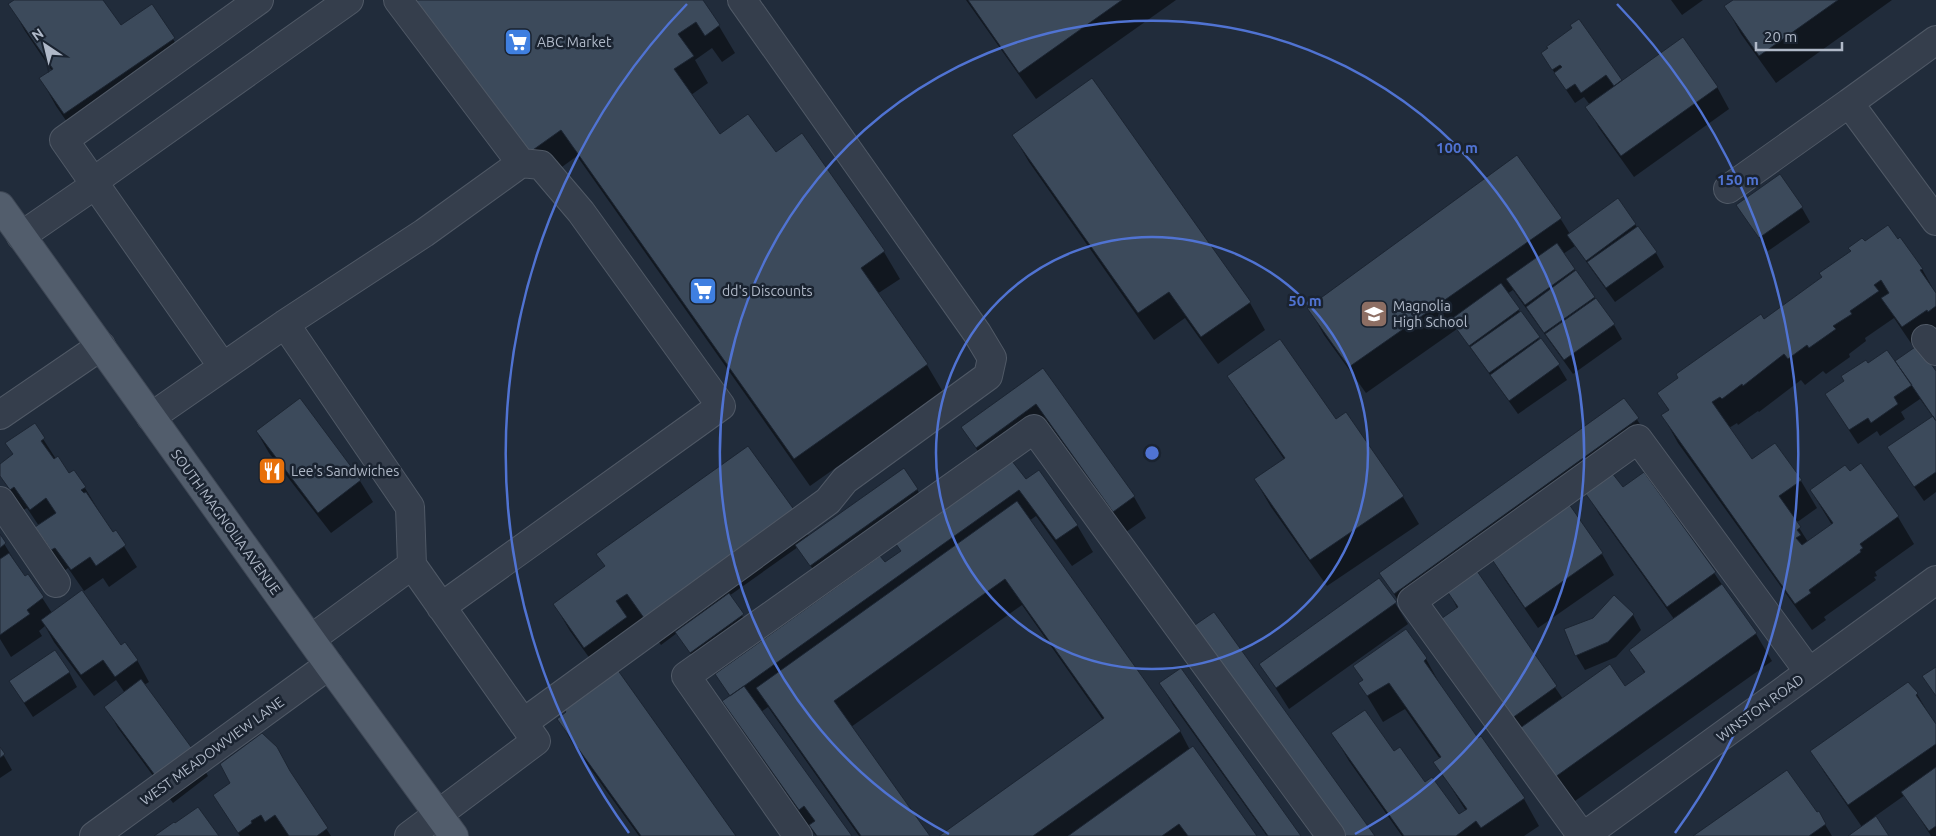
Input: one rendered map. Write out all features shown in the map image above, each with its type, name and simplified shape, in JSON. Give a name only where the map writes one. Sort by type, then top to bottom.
[{"type":"main road","name":"SOUTH MAGNOLIA AVENUE","points":[[0,206],[310,639],[447,825]]},
{"type":"street","points":[[224,367],[64,140],[259,0]]},
{"type":"street","points":[[22,236],[95,185],[112,169],[349,0]]},
{"type":"street","points":[[398,0],[521,163]]},
{"type":"street","points":[[523,723],[828,500],[845,480],[988,376],[992,358],[977,333],[742,0]]},
{"type":"street","points":[[1728,189],[1936,40]]},
{"type":"street","points":[[1849,103],[1936,221]]},
{"type":"street","points":[[151,417],[285,324],[424,233],[521,163],[541,165],[581,212],[721,406],[441,607]]},
{"type":"street","points":[[285,324],[410,507],[412,565],[536,741],[447,825],[409,836]]},
{"type":"street","points":[[0,415],[100,346]]},
{"type":"street","points":[[798,836],[686,676],[1034,429],[1331,836]]},
{"type":"street","points":[[1583,836],[1412,601],[1638,438],[1809,672]]},
{"type":"street","points":[[0,501],[56,583]]},
{"type":"street","points":[[310,639],[412,565]]},
{"type":"street","name":"WINSTON ROAD","points":[[1583,836],[1936,580]]},
{"type":"street","name":"WEST MEADOWVIEW LANE","points":[[94,836],[329,665]]},
{"type":"building","points":[[14,0],[103,0],[121,25],[152,4],[175,38],[64,114],[39,78],[53,69],[8,4]]},
{"type":"building","points":[[412,0],[703,0],[720,25],[705,36],[696,22],[678,34],[694,56],[674,69],[720,134],[748,114],[776,152],[802,133],[885,251],[861,268],[928,364],[794,459],[561,130],[523,157]]},
{"type":"building","points":[[968,0],[1122,0],[1019,73]]},
{"type":"building","points":[[1733,0],[1838,0],[1759,56],[1724,6]]},
{"type":"building","points":[[1579,19],[1622,80],[1614,86],[1606,75],[1581,93],[1575,84],[1566,90],[1554,73],[1562,67],[1560,65],[1552,70],[1541,53],[1548,48],[1546,47],[1572,28],[1570,25]]},
{"type":"building","points":[[1683,37],[1718,87],[1621,156],[1585,107]]},
{"type":"building","points":[[1092,78],[1251,302],[1201,337],[1169,292],[1138,313],[1012,135]]},
{"type":"building","points":[[1517,155],[1562,218],[1349,367],[1307,308]]},
{"type":"building","points":[[1780,174],[1803,207],[1759,238],[1736,205]]},
{"type":"building","points":[[1618,198],[1636,224],[1586,261],[1567,235]]},
{"type":"building","points":[[1888,225],[1898,239],[1900,237],[1923,269],[1920,270],[1936,293],[1936,306],[1902,327],[1881,298],[1889,293],[1881,280],[1874,285],[1879,291],[1850,311],[1852,314],[1833,326],[1836,329],[1809,348],[1807,345],[1788,359],[1784,354],[1743,386],[1742,384],[1722,399],[1720,397],[1712,402],[1752,459],[1775,443],[1802,480],[1779,496],[1801,527],[1797,530],[1801,535],[1796,538],[1802,545],[1833,523],[1810,490],[1845,465],[1850,471],[1861,463],[1899,516],[1860,544],[1863,548],[1860,550],[1861,552],[1809,590],[1811,593],[1795,604],[1661,415],[1669,410],[1657,393],[1678,378],[1676,374],[1761,314],[1764,319],[1822,277],[1819,273],[1851,251],[1848,248],[1862,238],[1865,241]]},
{"type":"building","points":[[1638,226],[1657,252],[1606,288],[1587,262]]},
{"type":"building","points":[[1557,243],[1575,269],[1525,305],[1506,279]]},
{"type":"building","points":[[1576,270],[1595,297],[1544,333],[1526,307]]},
{"type":"building","points":[[1501,283],[1520,309],[1469,346],[1450,320]]},
{"type":"building","points":[[1596,298],[1615,324],[1564,360],[1545,334]]},
{"type":"building","points":[[1521,311],[1540,337],[1489,373],[1470,347]]},
{"type":"building","points":[[1541,338],[1560,364],[1509,401],[1490,375]]},
{"type":"building","points":[[1280,339],[1336,419],[1346,412],[1404,496],[1310,560],[1254,479],[1285,458],[1227,376]]},
{"type":"building","points":[[1918,345],[1936,371],[1936,421],[1895,361]]},
{"type":"building","points":[[1887,350],[1912,385],[1894,397],[1898,404],[1871,423],[1868,418],[1849,430],[1825,394],[1844,381],[1841,376],[1866,360],[1868,363]]},
{"type":"building","points":[[1043,368],[1135,496],[1113,512],[1036,404],[976,448],[961,427]]},
{"type":"building","points":[[300,398],[361,480],[318,513],[256,431]]},
{"type":"building","points":[[1624,398],[1639,418],[1394,594],[1379,573]]},
{"type":"building","points":[[1933,416],[1936,421],[1936,472],[1914,487],[1887,447]]},
{"type":"building","points":[[35,423],[45,438],[41,441],[54,459],[58,456],[69,473],[74,470],[86,487],[81,490],[84,493],[86,492],[113,532],[116,530],[126,545],[96,566],[90,557],[71,570],[55,548],[51,550],[35,527],[56,513],[46,498],[30,510],[14,487],[10,490],[0,476],[0,464],[13,454],[5,443]]},
{"type":"building","points":[[748,446],[795,511],[644,618],[627,594],[616,601],[627,617],[584,648],[553,604],[605,566],[596,554]]},
{"type":"building","points":[[1012,461],[1026,479],[1039,470],[1078,525],[1056,540],[1019,490],[730,696],[715,674],[880,556],[885,562],[901,551],[896,544]]},
{"type":"building","points":[[904,468],[918,489],[810,566],[795,545]]},
{"type":"building","points":[[1644,472],[1716,572],[1667,607],[1585,493],[1612,473],[1623,487]]},
{"type":"building","points":[[1017,501],[1181,731],[1033,836],[939,836],[1104,718],[1005,579],[834,701],[930,836],[861,836],[756,688]]},
{"type":"building","points":[[1569,504],[1603,553],[1525,608],[1491,558]]},
{"type":"building","points":[[0,534],[6,543],[0,548]]},
{"type":"building","points":[[9,553],[25,576],[28,574],[44,597],[27,610],[30,614],[0,635],[0,559]]},
{"type":"building","points":[[1477,571],[1557,686],[1508,721],[1438,621],[1458,607],[1447,591]]},
{"type":"building","points":[[1379,578],[1397,602],[1276,688],[1259,664]]},
{"type":"building","points":[[1722,584],[1757,633],[1551,780],[1516,731],[1610,664],[1625,686],[1645,672],[1629,650]]},
{"type":"building","points":[[82,590],[121,645],[125,642],[138,660],[115,677],[103,660],[81,675],[41,620]]},
{"type":"building","points":[[729,593],[744,614],[690,653],[675,632]]},
{"type":"building","points":[[1614,595],[1634,614],[1608,642],[1575,656],[1564,629],[1593,618]]},
{"type":"building","points":[[1214,612],[1375,836],[1342,836],[1192,627]]},
{"type":"building","points":[[1406,629],[1427,658],[1424,661],[1478,738],[1481,736],[1525,798],[1481,828],[1476,821],[1456,836],[1404,836],[1331,733],[1365,710],[1394,751],[1400,747],[1425,782],[1432,777],[1459,814],[1467,809],[1433,762],[1441,757],[1389,683],[1367,696],[1358,683],[1363,680],[1353,666]]},
{"type":"building","points":[[55,650],[70,672],[24,703],[9,681]]},
{"type":"building","points":[[1936,667],[1936,696],[1922,676]]},
{"type":"building","points":[[1181,668],[1301,836],[1268,836],[1159,683]]},
{"type":"building","points":[[617,669],[736,836],[641,836],[557,719],[566,712],[563,708]]},
{"type":"building","points":[[141,679],[197,755],[160,782],[104,707]]},
{"type":"building","points":[[1908,682],[1918,693],[1916,695],[1936,724],[1936,744],[1848,805],[1810,751]]},
{"type":"building","points":[[744,686],[852,836],[817,836],[809,825],[815,821],[804,806],[799,810],[722,701]]},
{"type":"building","points":[[262,733],[277,747],[290,771],[328,828],[317,836],[289,836],[275,815],[265,822],[261,815],[238,833],[213,795],[230,783],[220,764]]},
{"type":"building","points":[[1193,746],[1257,836],[1188,836],[1179,824],[1162,836],[1068,836]]},
{"type":"building","points":[[0,747],[5,754],[0,758]]},
{"type":"building","points":[[1936,767],[1936,826],[1929,831],[1901,792]]},
{"type":"building","points":[[1787,770],[1817,812],[1819,811],[1826,824],[1809,836],[1693,836]]},
{"type":"building","points":[[198,807],[219,836],[154,836],[175,823]]},
{"type":"building","points":[[1876,816],[1889,836],[1848,836]]},
{"type":"place","name":"ABC Market","points":[[518,42]]},
{"type":"place","name":"dd's Discounts","points":[[703,291]]},
{"type":"place","name":"Magnolia High School","points":[[1374,314]]},
{"type":"place","name":"Lee's Sandwiches","points":[[272,471]]}]
